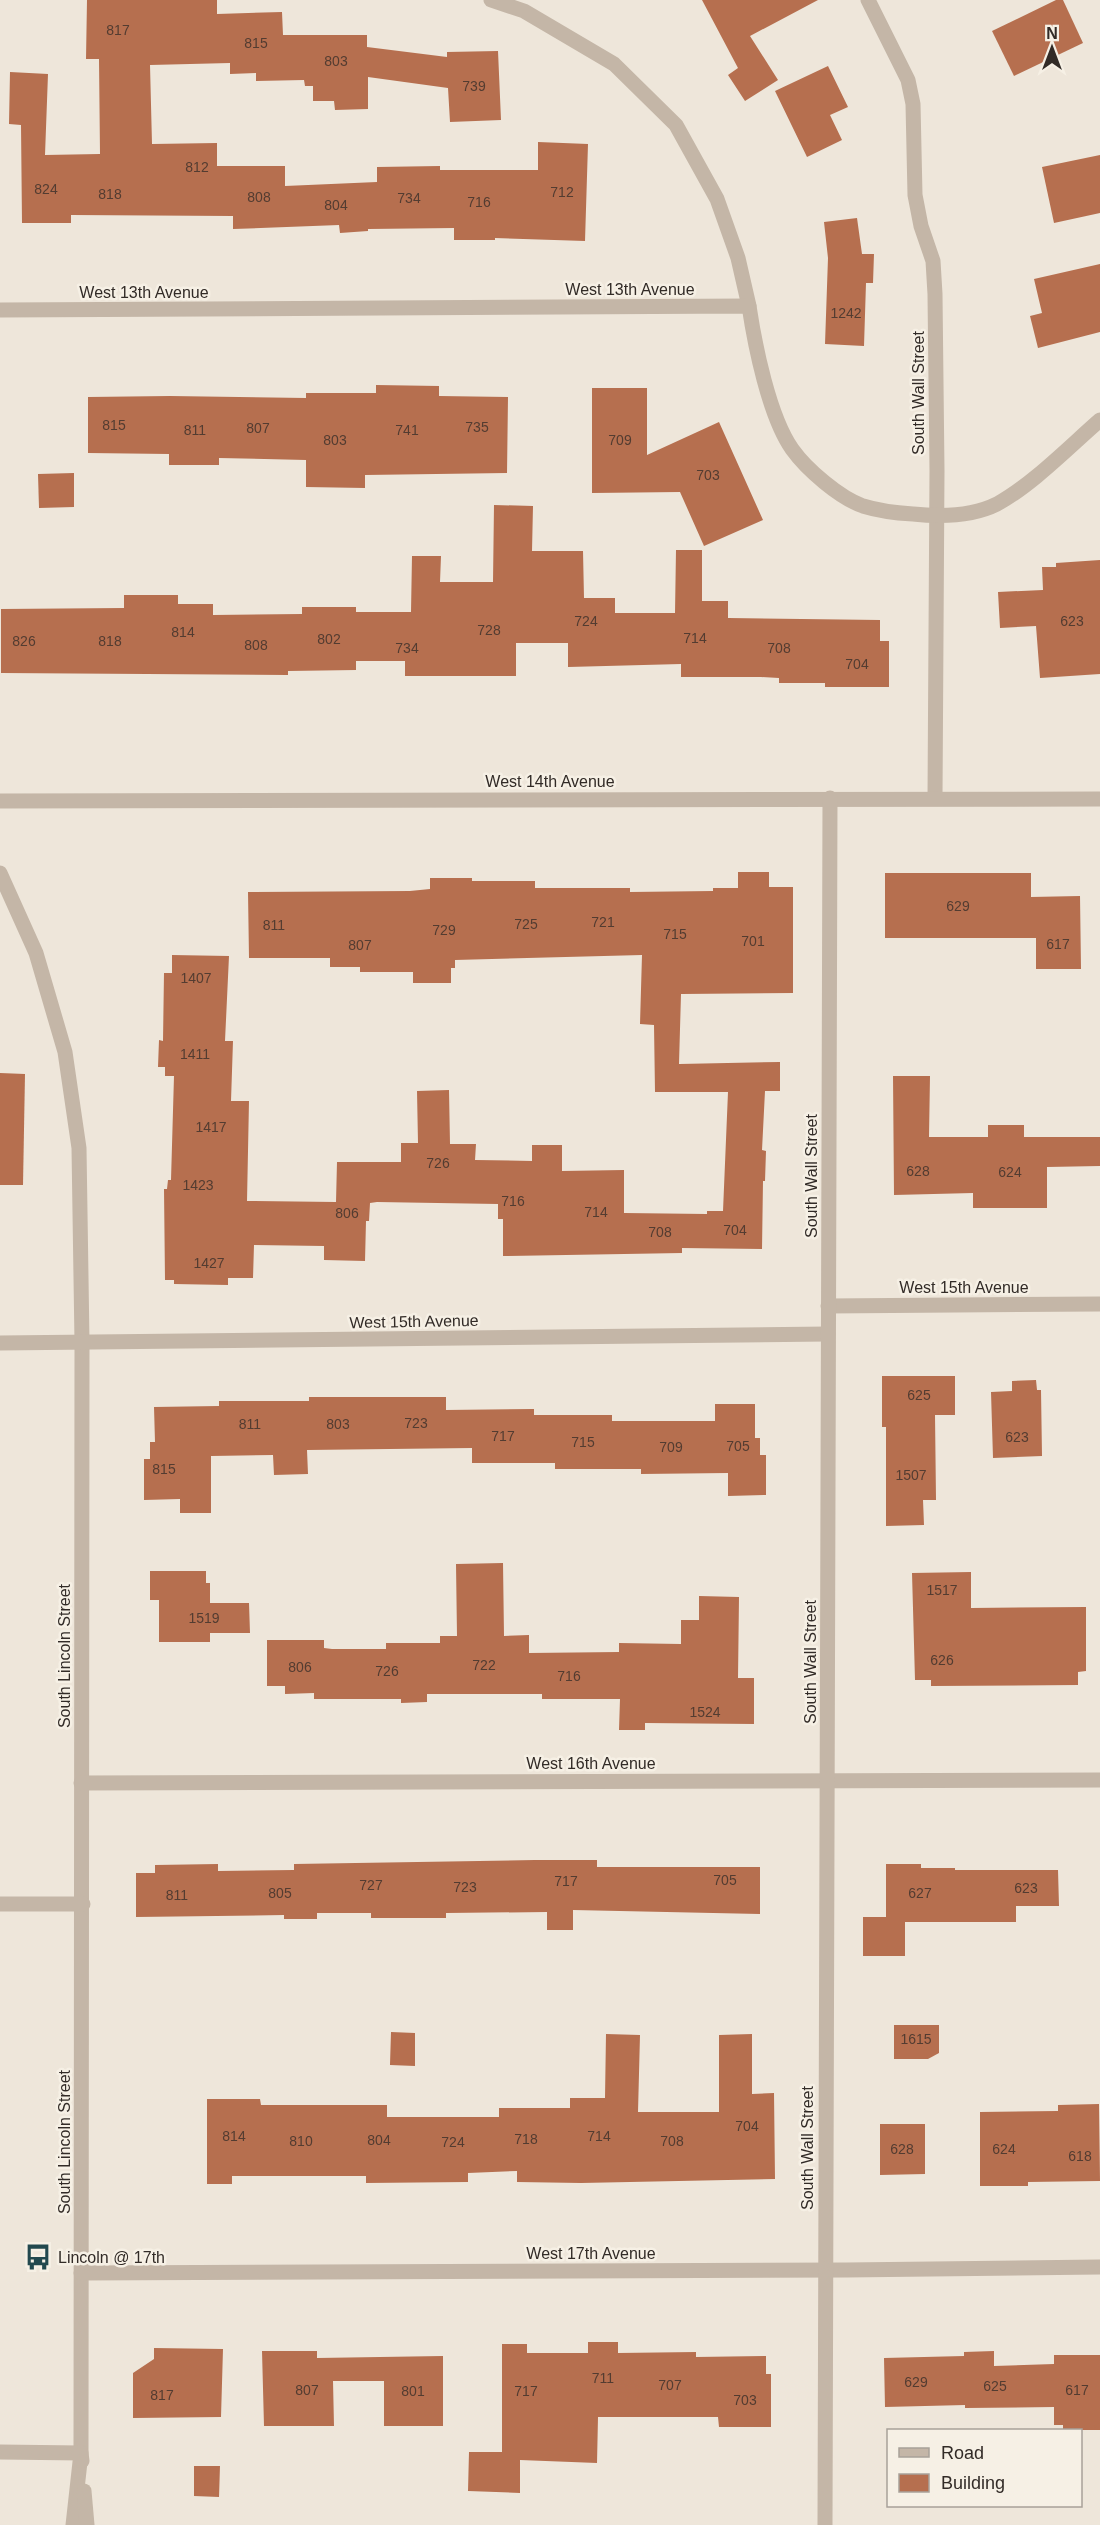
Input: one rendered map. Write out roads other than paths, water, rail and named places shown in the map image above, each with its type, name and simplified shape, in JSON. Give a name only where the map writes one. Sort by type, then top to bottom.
[{"type":"street","points":[[491,0],[524,11],[614,63],[676,126],[717,199],[738,258],[754,339],[773,408],[792,449],[823,482],[861,505],[892,513],[964,515],[996,504],[1021,488],[1100,420]]},
{"type":"street","name":"South Wall Street","points":[[868,0],[908,80],[913,104],[915,195],[921,226],[933,261],[935,294],[936,798]]},
{"type":"street","name":"West 13th Avenue","points":[[0,310],[749,306]]},
{"type":"street","name":"South Wall Street","points":[[825,2525],[830,798]]},
{"type":"street","name":"West 14th Avenue","points":[[0,801],[1100,799]]},
{"type":"street","name":"South Lincoln Street","points":[[0,873],[36,953],[65,1052],[79,1148],[82,1342],[81,2453],[87,2525]]},
{"type":"street","name":"West 15th Avenue","points":[[828,1306],[1100,1304]]},
{"type":"street","name":"West 15th Avenue","points":[[0,1343],[828,1334]]},
{"type":"street","name":"West 16th Avenue","points":[[81,1783],[1100,1780]]},
{"type":"street","points":[[0,1904],[82,1904]]},
{"type":"street","name":"West 17th Avenue","points":[[81,2273],[1100,2267]]},
{"type":"street","points":[[0,2452],[81,2453]]},
{"type":"street","name":"South Lincoln Street","points":[[73,2525],[81,2453]]},
{"type":"place","name":"Lincoln @ 17th","points":[[38,2257]]}]
